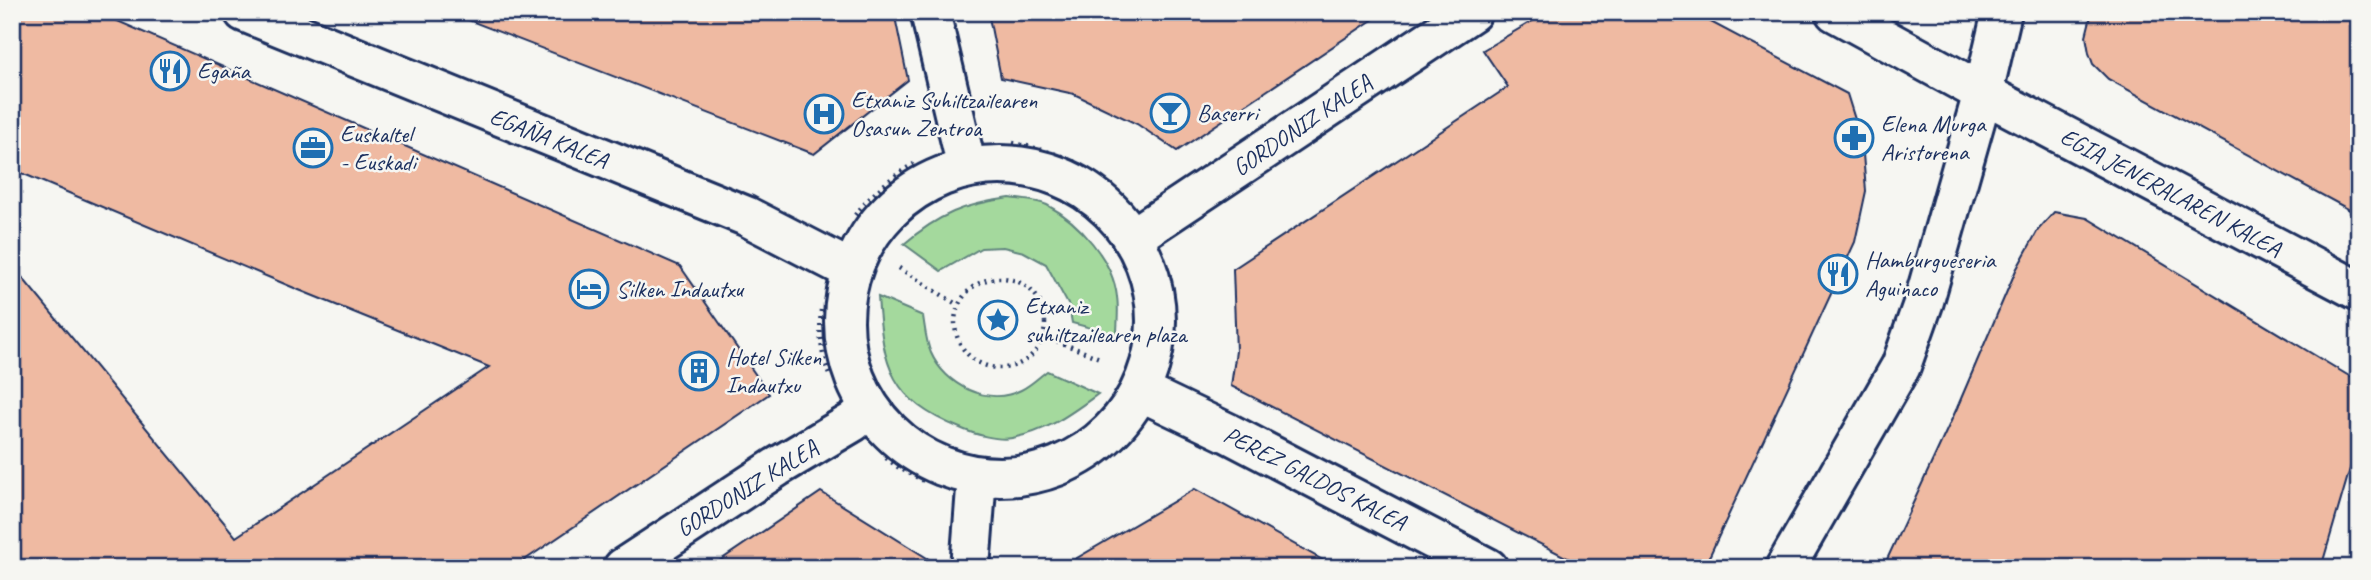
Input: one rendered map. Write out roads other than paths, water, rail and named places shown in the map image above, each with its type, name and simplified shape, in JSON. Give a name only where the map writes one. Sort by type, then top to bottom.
[{"type":"street","name":"EGAÑA KALEA","points":[[244,12],[746,216],[840,265]]},
{"type":"street","points":[[930,12],[964,157]]},
{"type":"street","name":"GORDONIZ KALEA","points":[[1140,232],[1472,12]]},
{"type":"street","name":"EGIA JENERALAREN KALEA","points":[[1835,12],[2359,291]]},
{"type":"street","points":[[1785,568],[1901,366],[1924,301],[2003,12]]},
{"type":"street","points":[[964,157],[1060,177],[1101,202],[1140,232],[1155,298],[1157,330],[1150,368],[1149,395],[1112,431],[1073,460],[1026,476],[976,486],[935,464],[861,415],[849,365],[840,265],[867,239],[884,215],[909,194],[964,157]]},
{"type":"street","name":"PEREZ GALDOS KALEA","points":[[1149,395],[1488,568]]},
{"type":"street","name":"GORDONIZ KALEA","points":[[623,568],[861,415]]},
{"type":"street","points":[[970,568],[976,486]]},
{"type":"place","name":"Egaña","points":[[170,71]]},
{"type":"place","name":"Baserri","points":[[1170,113]]},
{"type":"place","name":"Etxaniz Suhiltzailearen Osasun Zentroa","points":[[824,114]]},
{"type":"place","name":"Elena Murga Aristorena","points":[[1854,138]]},
{"type":"place","name":"Euskaltel - Euskadi","points":[[313,148]]},
{"type":"place","name":"Hamburgueseria Aguinaco","points":[[1838,274]]},
{"type":"place","name":"Silken Indautxu","points":[[589,289]]},
{"type":"place","name":"Etxaniz suhiltzailearen plaza","points":[[998,320]]},
{"type":"place","name":"Hotel Silken Indautxu","points":[[699,371]]}]
